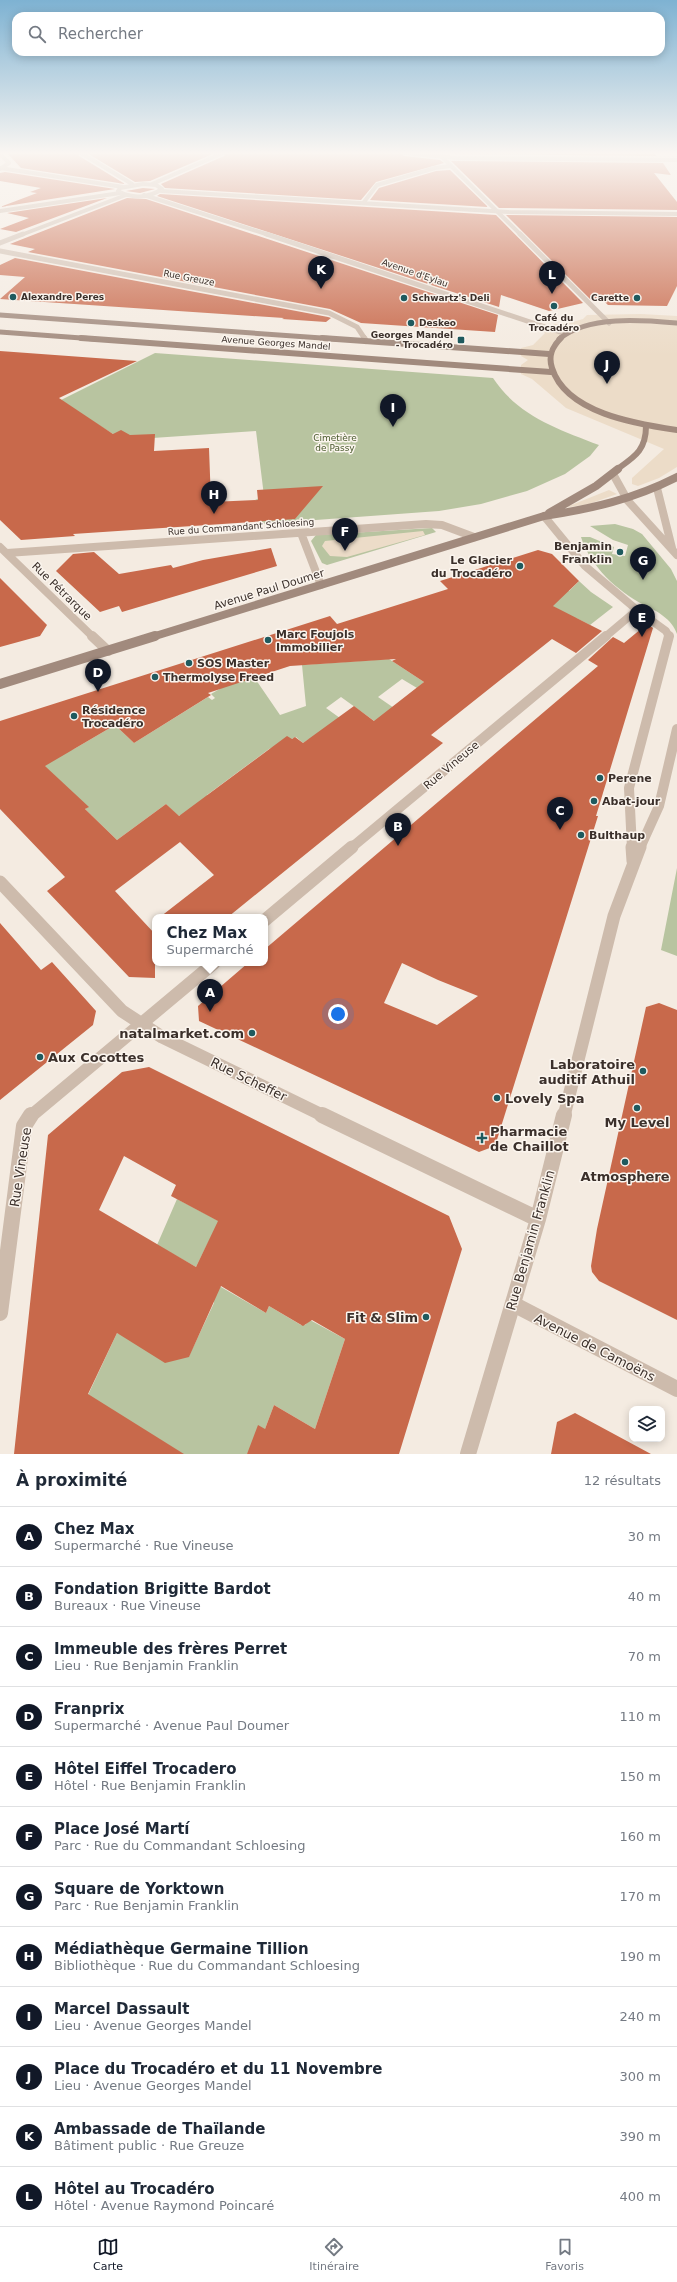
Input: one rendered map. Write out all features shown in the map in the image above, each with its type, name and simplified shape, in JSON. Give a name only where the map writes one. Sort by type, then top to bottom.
[{"type":"main road","name":"Avenue Georges Mandel","points":[[0,315],[549,354]]},
{"type":"main road","points":[[677,323],[609,323],[582,328],[566,334],[556,343],[549,354],[551,372],[562,387],[581,402],[610,415],[646,426],[677,430]]},
{"type":"main road","name":"Avenue Georges Mandel","points":[[0,332],[551,372]]},
{"type":"main road","name":"Avenue Paul Doumer","points":[[544,516],[613,474],[639,453],[646,437],[646,426]]},
{"type":"main road","name":"Avenue Paul Doumer","points":[[0,684],[108,652],[544,516],[596,509],[628,501],[677,477]]},
{"type":"street","points":[[0,243],[58,221]]},
{"type":"street","name":"Avenue d'Eylau","points":[[223,221],[378,270],[566,334]]},
{"type":"street","points":[[506,221],[609,323]]},
{"type":"street","name":"Rue Greuze","points":[[0,251],[330,313],[357,327],[366,341]]},
{"type":"street","points":[[613,474],[628,501],[672,548],[677,556]]},
{"type":"street","points":[[657,488],[672,548]]},
{"type":"street","name":"Rue Benjamin Franklin","points":[[544,516],[585,566],[637,610],[666,631],[669,636],[629,788],[633,863]]},
{"type":"street","name":"Rue du Commandant Schloesing","points":[[3,550],[301,533],[426,524],[442,525],[474,537]]},
{"type":"street","points":[[301,533],[321,585]]},
{"type":"street","name":"Rue Pétrarque","points":[[3,550],[108,652]]},
{"type":"street","name":"Rue Vineuse","points":[[268,918],[637,610]]},
{"type":"street","name":"Rue Benjamin Franklin","points":[[468,1454],[486,1388],[538,1219],[604,953],[633,863],[659,806],[677,729]]},
{"type":"street","name":"Rue Scheffer","points":[[0,882],[122,1010],[162,1037],[538,1219]]},
{"type":"street","name":"Rue Vineuse","points":[[0,1312],[24,1126],[33,1112],[210,966]]},
{"type":"street","name":"Avenue de Camoëns","points":[[513,1304],[677,1389]]},
{"type":"green space","name":"Cimetière de Passy","points":[[155,353],[493,378],[514,402],[527,412],[554,427],[599,445],[590,456],[565,474],[527,491],[481,504],[439,511],[261,524],[255,500],[264,496],[256,431],[123,440],[59,401]]},
{"type":"green space","points":[[615,524],[633,529],[642,534],[671,569],[677,581],[677,634],[672,624],[664,616],[624,593],[606,577],[598,568],[585,548],[581,537],[590,537],[614,547],[612,554],[625,556],[628,545],[613,540],[590,526]]},
{"type":"green space","points":[[432,528],[436,532],[327,565],[322,563],[311,541],[316,535]]},
{"type":"green space","points":[[579,581],[591,592],[613,607],[590,625],[576,618],[575,619],[537,597],[555,584],[569,591]]},
{"type":"green space","points":[[389,659],[424,682],[417,688],[402,679],[378,697],[394,708],[384,728],[341,697],[326,708],[365,736],[328,753],[309,739],[303,743],[296,737],[269,749],[207,795],[216,803],[178,816],[166,804],[117,840],[85,809],[88,807],[38,760],[74,749],[115,725],[134,743],[208,697],[212,700],[215,698],[211,694],[223,687],[254,677],[280,715],[306,706],[302,665]]},
{"type":"green space","points":[[677,868],[677,956],[661,950]]},
{"type":"green space","points":[[177,1199],[219,1221],[196,1267],[157,1245]]},
{"type":"green space","points":[[214,1283],[266,1313],[269,1306],[301,1325],[305,1325],[310,1320],[345,1339],[315,1429],[274,1405],[265,1429],[247,1454],[183,1454],[88,1395],[117,1333],[189,1356],[214,1303]]},
{"type":"shaded area","points":[[641,314],[677,316],[677,467],[659,478],[638,486],[632,484],[632,478],[664,449],[566,408],[532,379],[521,374],[521,365],[528,360],[521,356],[521,348],[533,345],[545,333],[543,331],[554,324],[566,324],[583,319],[587,315]]},
{"type":"shaded area","points":[[609,490],[617,494],[589,504],[564,508]]},
{"type":"shaded area","points":[[423,531],[425,535],[347,557],[330,556],[322,546],[325,541]]},
{"type":"building","points":[[21,221],[46,221],[16,232],[0,229]]},
{"type":"building","points":[[69,221],[212,221],[498,315],[495,332],[361,323],[330,309],[28,252],[35,249],[10,244]]},
{"type":"building","points":[[234,221],[502,221],[583,303],[549,311],[501,295],[499,307]]},
{"type":"building","points":[[512,221],[677,221],[677,286],[667,306],[608,305],[602,299],[592,301]]},
{"type":"building","points":[[15,258],[331,318],[326,322],[0,299],[25,277],[0,275],[0,265]]},
{"type":"building","points":[[0,351],[137,361],[59,398],[113,434],[121,430],[130,435],[155,434],[154,451],[209,448],[211,502],[258,500],[257,490],[323,486],[295,519],[73,534],[75,536],[21,540],[0,520]]},
{"type":"building","points":[[271,548],[277,566],[122,612],[119,606],[100,612],[56,571],[73,554],[94,552],[119,574],[171,565],[173,568],[203,560]]},
{"type":"building","points":[[538,550],[552,554],[579,581],[553,606],[602,631],[576,653],[552,639],[431,735],[443,743],[232,914],[164,914],[214,875],[180,842],[115,891],[152,931],[152,966],[155,966],[155,978],[129,977],[47,891],[65,877],[0,809],[0,721],[330,616],[337,624],[448,589],[440,581]],"holes":[[[396,659],[392,661],[424,682],[374,721],[354,706],[303,743],[295,737],[292,739],[287,736],[179,816],[166,804],[117,840],[85,809],[89,807],[45,766],[115,725],[134,743],[211,695],[208,693],[290,666]]]},
{"type":"building","points":[[0,578],[47,625],[40,636],[0,647]]},
{"type":"building","points":[[647,624],[653,628],[596,816],[598,816],[495,1146],[479,1152],[199,1021],[198,1006],[245,966],[268,966],[268,946],[598,666],[588,660],[613,637],[624,643]],"holes":[[[402,963],[438,980],[478,996],[437,1025],[384,1003]]]},
{"type":"building","points":[[0,923],[41,970],[52,962],[96,1011],[93,1025],[0,1100]]},
{"type":"building","points":[[659,1003],[677,1010],[677,1320],[599,1281],[592,1272],[591,1266],[597,1229],[646,1007]]},
{"type":"building","points":[[149,1067],[449,1216],[462,1249],[399,1454],[247,1454],[258,1425],[265,1429],[274,1405],[315,1429],[345,1339],[312,1320],[303,1326],[269,1306],[266,1313],[221,1286],[189,1357],[165,1363],[117,1333],[88,1394],[184,1454],[14,1454],[48,1135],[122,1072]],"holes":[[[124,1156],[176,1185],[171,1196],[218,1221],[196,1267],[99,1210]]]},
{"type":"building","points":[[575,1413],[651,1454],[551,1454],[557,1422]]},
{"type":"place","name":"Ambassade de Thaïlande","points":[[321,289]]},
{"type":"place","name":"Hôtel au Trocadéro","points":[[552,294]]},
{"type":"place","name":"Alexandre Peres","points":[[13,297]]},
{"type":"place","name":"Schwartz's Deli","points":[[404,298]]},
{"type":"place","name":"Carette","points":[[637,298]]},
{"type":"place","name":"Café du Trocadéro","points":[[554,306]]},
{"type":"place","name":"Deskeo","points":[[411,323]]},
{"type":"place","name":"Georges Mandel - Trocadéro","points":[[461,340]]},
{"type":"place","name":"Place du Trocadéro et du 11 Novembre","points":[[607,384]]},
{"type":"place","name":"Marcel Dassault","points":[[393,427]]},
{"type":"place","name":"Médiathèque Germaine Tillion","points":[[214,514]]},
{"type":"place","name":"Place José Martí","points":[[345,551]]},
{"type":"place","name":"Benjamin Franklin","points":[[620,552]]},
{"type":"place","name":"Le Glacier du Trocadéro","points":[[520,566]]},
{"type":"place","name":"Square de Yorktown","points":[[643,580]]},
{"type":"place","name":"Hôtel Eiffel Trocadero","points":[[642,637]]},
{"type":"place","name":"Marc Foujols Immobilier","points":[[268,640]]},
{"type":"place","name":"SOS Master","points":[[189,663]]},
{"type":"place","name":"Thermolyse Freed","points":[[155,677]]},
{"type":"place","name":"Franprix","points":[[98,692]]},
{"type":"place","name":"Résidence Trocadéro","points":[[74,716]]},
{"type":"place","name":"Perene","points":[[600,778]]},
{"type":"place","name":"Abat-jour","points":[[594,801]]},
{"type":"place","name":"Immeuble des frères Perret","points":[[560,830]]},
{"type":"place","name":"Bulthaup","points":[[581,835]]},
{"type":"place","name":"Fondation Brigitte Bardot","points":[[398,846]]},
{"type":"place","name":"Chez Max","points":[[210,1012]]},
{"type":"place","name":"natalmarket.com","points":[[252,1033]]},
{"type":"place","name":"Aux Cocottes","points":[[40,1057]]},
{"type":"place","name":"Laboratoire auditif Athuil","points":[[643,1071]]},
{"type":"place","name":"Lovely Spa","points":[[497,1098]]},
{"type":"place","name":"My Level","points":[[637,1108]]},
{"type":"place","name":"Pharmacie de Chaillot","points":[[482,1138]]},
{"type":"place","name":"Atmosphere","points":[[625,1162]]},
{"type":"place","name":"Fit & Slim","points":[[426,1317]]}]
